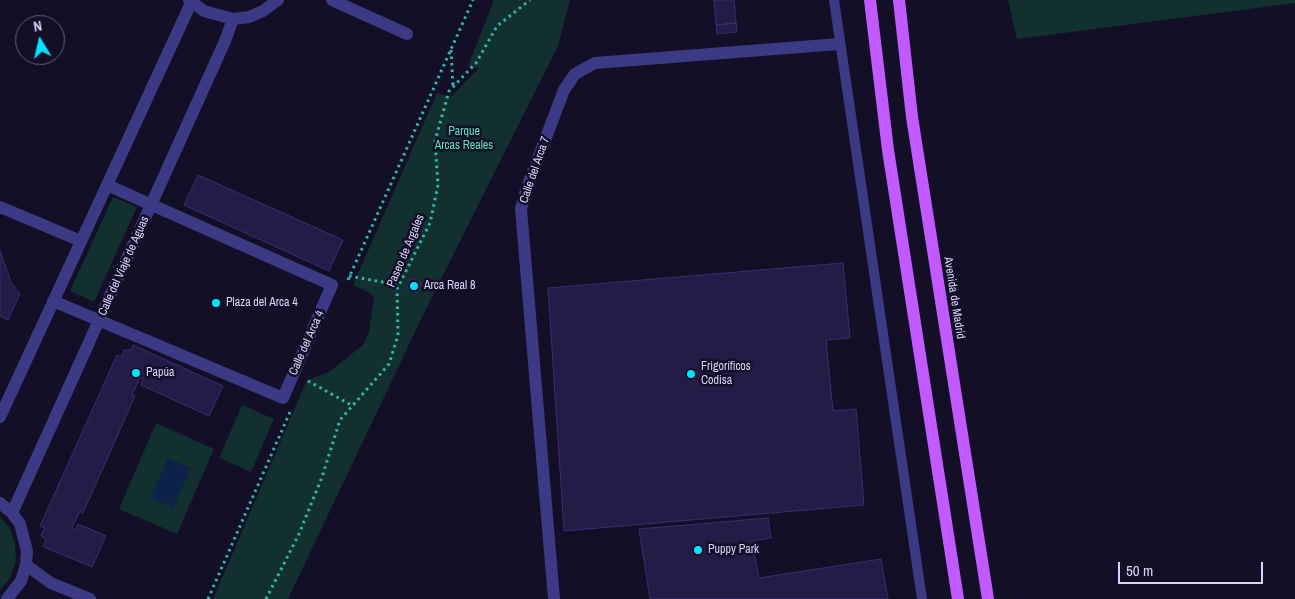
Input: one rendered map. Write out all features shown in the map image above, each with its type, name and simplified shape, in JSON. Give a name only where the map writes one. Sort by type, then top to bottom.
[{"type":"main road","points":[[870,0],[888,150],[958,599]]},
{"type":"main road","name":"Avenida de Madrid","points":[[899,0],[912,117],[988,599]]},
{"type":"street","points":[[0,417],[190,1],[204,11],[233,19],[249,17],[263,12],[278,0]]},
{"type":"street","points":[[332,0],[407,34]]},
{"type":"street","name":"Calle del Viaje de Aguas","points":[[12,513],[152,205],[233,19]]},
{"type":"street","name":"Calle del Arca 7","points":[[554,599],[521,209],[526,190],[564,90],[575,74],[594,63],[839,44]]},
{"type":"street","name":"Calle del Arca 4","points":[[53,301],[283,398],[332,285],[107,185]]},
{"type":"street","points":[[0,207],[81,241]]},
{"type":"street","points":[[0,503],[12,513],[25,537],[26,565],[21,581],[6,599]]},
{"type":"street","points":[[26,565],[51,583],[90,599]]},
{"type":"street","points":[[21,581],[51,583]]},
{"type":"street","points":[[950,599],[956,583]]},
{"type":"lane","points":[[834,0],[922,599]]},
{"type":"path","name":"Paseo de Argales","points":[[266,599],[299,534],[322,477],[340,420],[389,364],[398,335],[397,289],[430,224],[438,185],[435,142],[448,91],[476,63],[498,26],[530,0]]},
{"type":"path","points":[[450,49],[453,87]]},
{"type":"path","points":[[349,276],[399,285]]},
{"type":"path","points":[[304,379],[353,406]]},
{"type":"green space","name":"Parque Arcas Reales","points":[[494,0],[570,0],[558,46],[426,309],[288,599],[213,599],[307,380],[329,372],[363,345],[369,332],[374,297],[353,285],[437,93],[451,97],[479,68],[468,66]]},
{"type":"green space","points":[[1008,0],[1295,0],[1295,3],[1017,39]]},
{"type":"green space","points":[[113,197],[137,207],[94,302],[70,291]]},
{"type":"green space","points":[[242,405],[274,419],[251,472],[219,458]]},
{"type":"green space","points":[[156,423],[214,449],[177,534],[119,509]]},
{"type":"green space","points":[[0,517],[10,528],[15,544],[16,562],[10,578],[0,590]]},
{"type":"water","points":[[168,458],[191,468],[173,508],[150,498]]},
{"type":"building","points":[[714,0],[734,0],[736,23],[716,25]]},
{"type":"building","points":[[736,23],[737,32],[717,34],[716,25]]},
{"type":"building","points":[[198,175],[343,240],[329,271],[184,205]]},
{"type":"building","points":[[0,251],[11,282],[20,294],[8,320],[0,316]]},
{"type":"building","name":"Frigoríficos Codisa","points":[[843,263],[850,338],[826,340],[833,411],[856,409],[864,505],[564,531],[548,288]]},
{"type":"building","name":"Arca Real 8","points":[[410,279],[421,283],[417,293],[407,288]]},
{"type":"building","points":[[133,345],[223,386],[209,416],[141,385],[143,379],[140,378],[132,395],[135,396],[83,513],[80,511],[72,528],[76,530],[78,524],[106,536],[92,567],[43,546],[46,540],[41,535],[45,528],[40,526],[117,355],[122,357],[124,350],[131,350]]},
{"type":"building","name":"Puppy Park","points":[[768,518],[771,538],[752,541],[759,578],[881,559],[888,599],[650,599],[639,529]]},
{"type":"place","name":"Arca Real 8","points":[[414,286]]},
{"type":"place","name":"Plaza del Arca 4","points":[[216,303]]},
{"type":"place","name":"Papúa","points":[[136,373]]},
{"type":"place","name":"Frigoríficos Codisa","points":[[691,374]]},
{"type":"place","name":"Puppy Park","points":[[698,550]]}]
